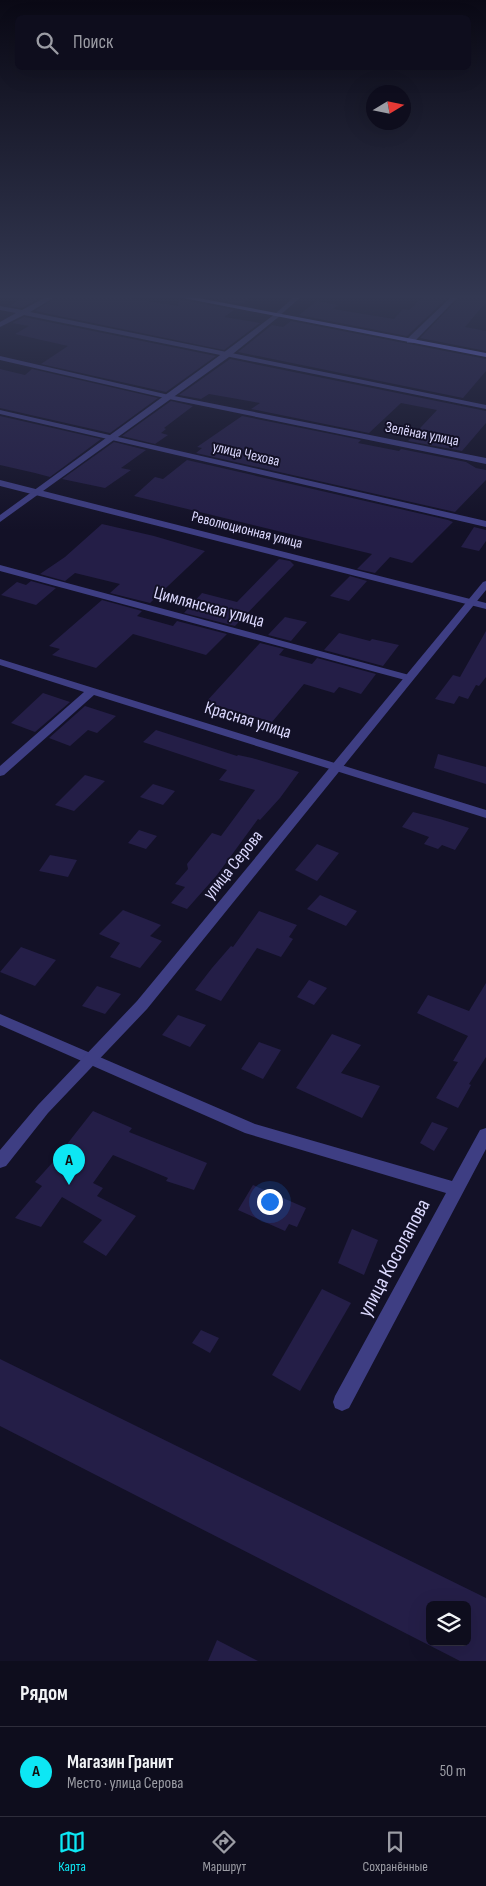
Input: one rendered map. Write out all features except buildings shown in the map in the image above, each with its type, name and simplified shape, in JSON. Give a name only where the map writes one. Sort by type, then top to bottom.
[{"type":"street","name":"Зелёная улица","points":[[72,375],[169,397],[486,461]]},
{"type":"street","points":[[0,519],[200,375]]},
{"type":"street","points":[[324,375],[486,407]]},
{"type":"street","name":"улица Чехова","points":[[0,412],[486,524]]},
{"type":"street","name":"Революционная улица","points":[[0,483],[486,606]]},
{"type":"street","name":"Цимлянская улица","points":[[0,568],[409,678]]},
{"type":"street","name":"улица Серова","points":[[0,1161],[43,1109],[142,1005],[486,584]]},
{"type":"street","name":"Красная улица","points":[[0,662],[486,814]]},
{"type":"street","points":[[0,772],[92,690]]},
{"type":"street","points":[[0,1019],[251,1129],[457,1189]]},
{"type":"street","name":"улица Косолапова","points":[[342,1402],[486,1134]]},
{"type":"place","name":"Магазин Гранит","points":[[69,1185]]}]
